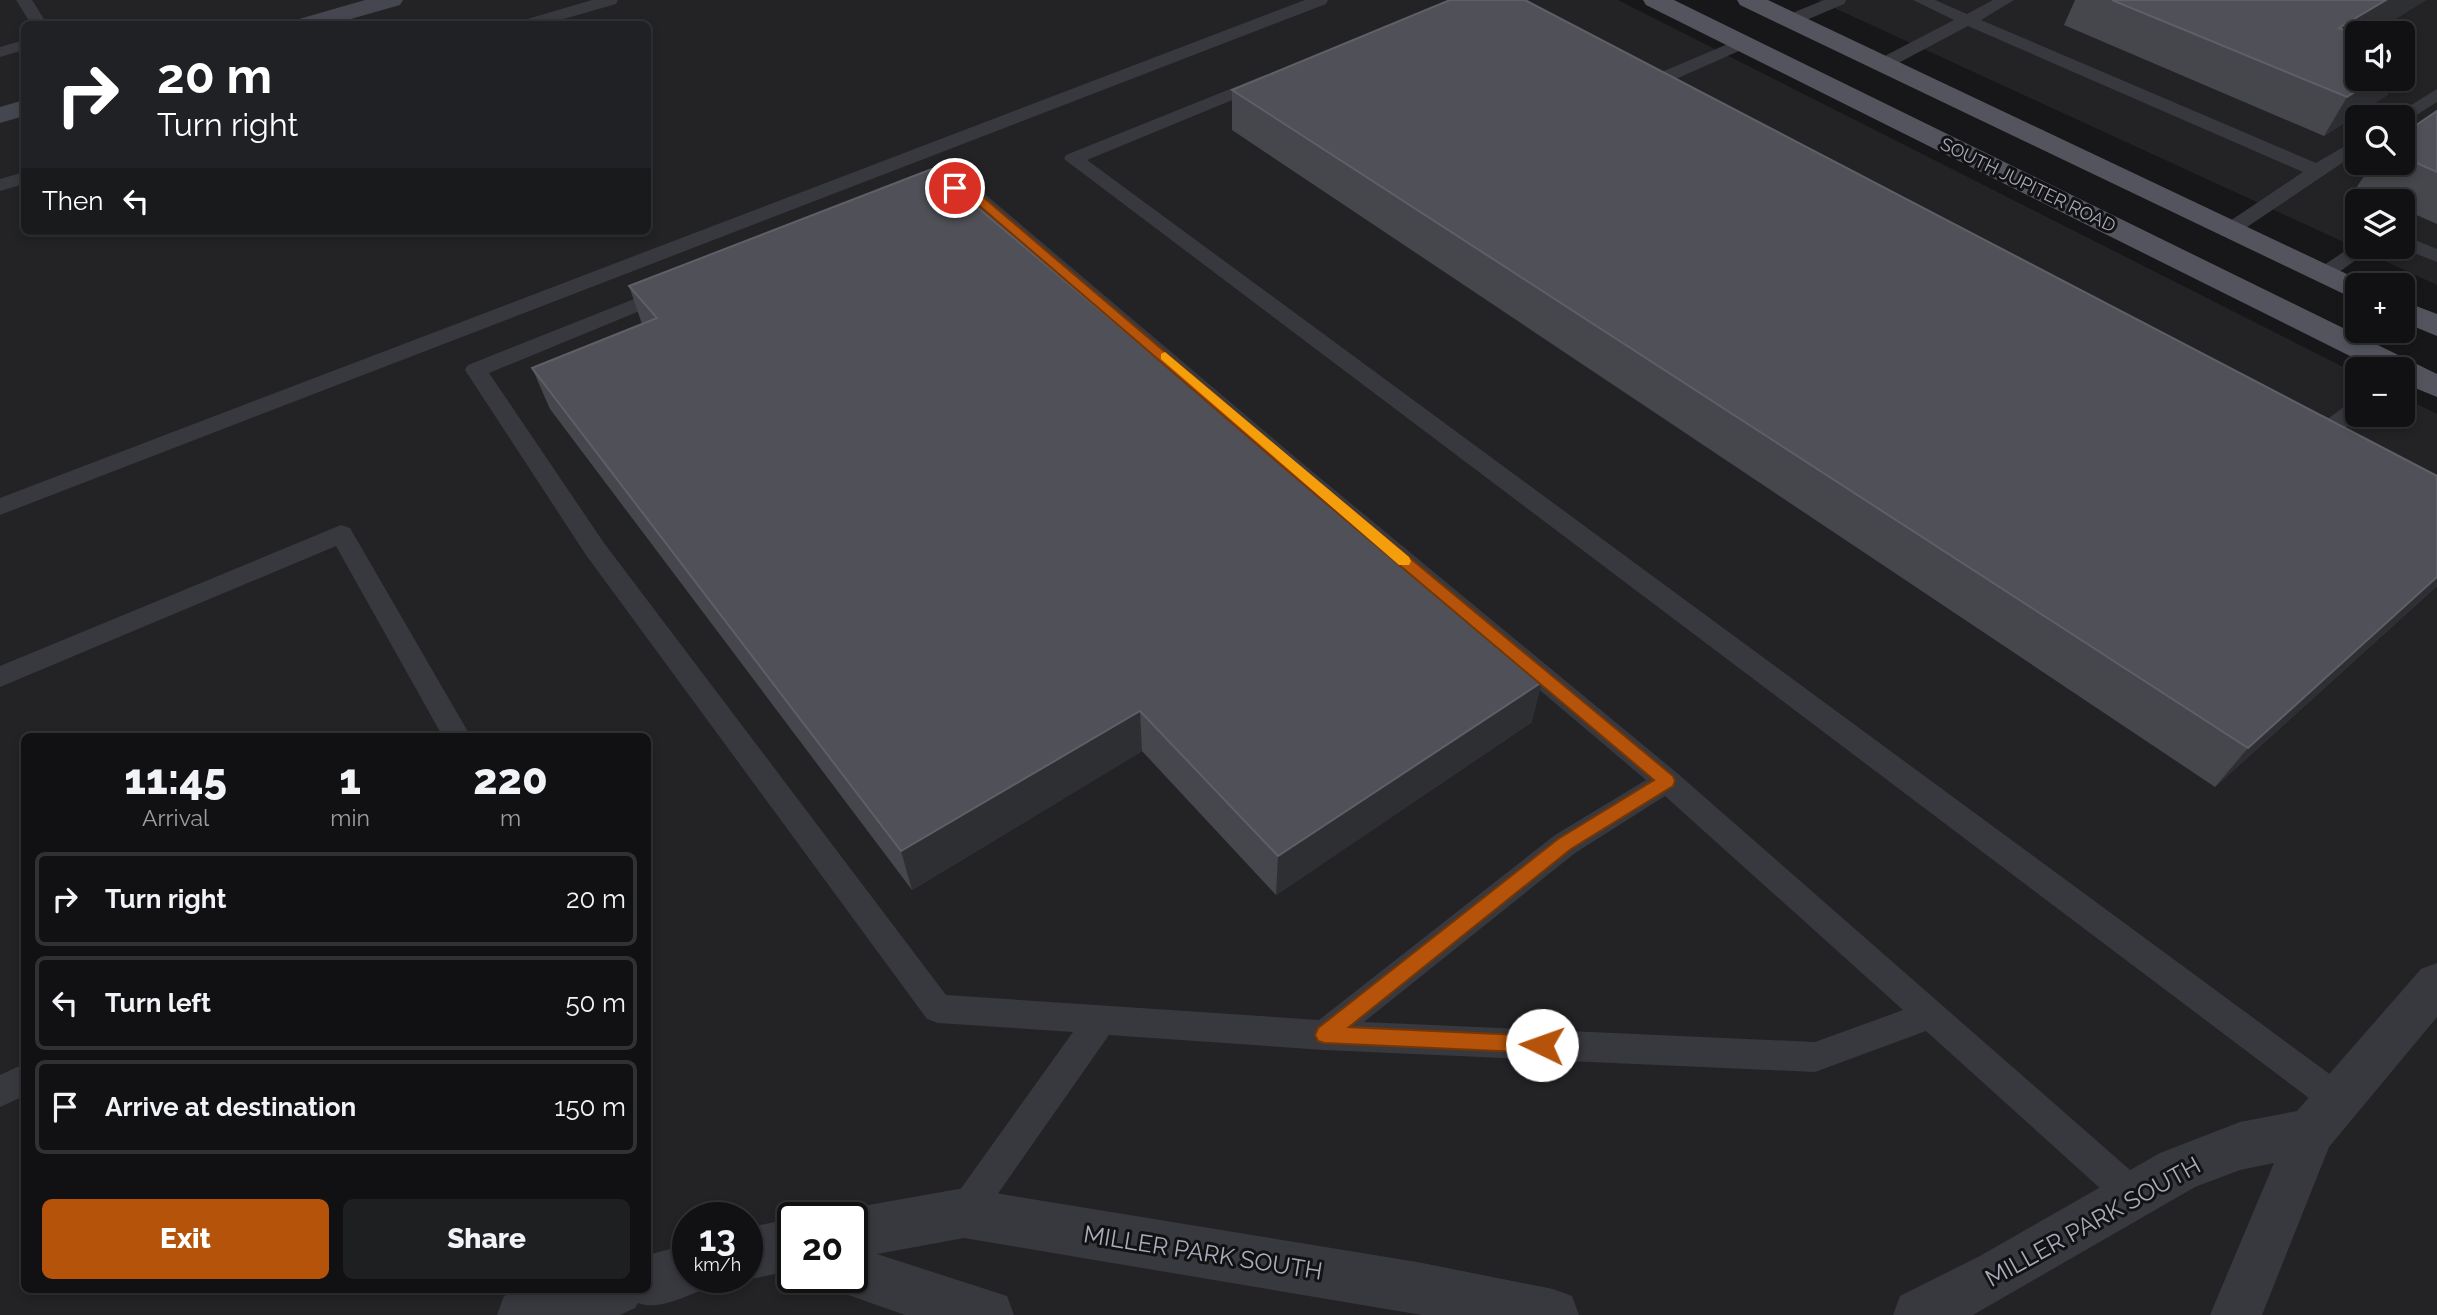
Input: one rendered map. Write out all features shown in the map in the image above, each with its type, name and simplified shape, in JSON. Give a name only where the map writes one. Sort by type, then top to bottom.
[{"type":"main road","name":"SOUTH JUPITER ROAD","points":[[1655,0],[2373,357]]},
{"type":"main road","points":[[1749,0],[2345,283]]},
{"type":"main road","points":[[1742,43],[1791,20]]},
{"type":"main road","points":[[2415,316],[2437,327]]},
{"type":"main road","name":"SOUTH JUPITER ROAD","points":[[2415,377],[2437,387]]},
{"type":"street","points":[[318,21],[391,0]]},
{"type":"street","points":[[0,115],[21,109]]},
{"type":"street","points":[[2236,1315],[2325,1116],[2437,983]]},
{"type":"street","name":"MILLER PARK SOUTH","points":[[1919,1315],[1998,1274],[2178,1170],[2325,1116]]},
{"type":"street","name":"MILLER PARK SOUTH","points":[[868,1230],[964,1213],[1417,1288],[1553,1315]]},
{"type":"street","points":[[651,1280],[672,1274]]},
{"type":"street","points":[[868,1277],[988,1315]]},
{"type":"street","points":[[540,1304],[600,1293]]},
{"type":"lane","points":[[24,0],[37,21]]},
{"type":"lane","points":[[540,21],[610,0]]},
{"type":"lane","points":[[0,507],[1320,0]]},
{"type":"lane","points":[[1791,20],[1838,0]]},
{"type":"lane","points":[[1921,0],[2318,171]]},
{"type":"lane","points":[[1883,64],[2006,0]]},
{"type":"lane","points":[[1663,78],[1742,43]]},
{"type":"lane","points":[[0,52],[21,45]]},
{"type":"lane","points":[[1640,66],[1688,91]]},
{"type":"lane","points":[[1280,74],[1073,159],[2325,1116]]},
{"type":"lane","points":[[2415,108],[2437,94]]},
{"type":"lane","points":[[2231,229],[2345,153]]},
{"type":"lane","points":[[0,185],[21,179]]},
{"type":"lane","points":[[900,199],[938,183],[972,193],[1294,469],[1667,781],[2134,1196]]},
{"type":"lane","points":[[2415,246],[2437,256]]},
{"type":"lane","points":[[2325,273],[2346,259]]},
{"type":"lane","points":[[695,282],[476,370],[595,550],[938,1009],[1324,1035],[1815,1057],[1930,1015]]},
{"type":"lane","points":[[2293,409],[2330,428],[2345,417]]},
{"type":"lane","points":[[0,677],[341,534],[455,733]]},
{"type":"lane","points":[[1324,1035],[1565,844],[1667,781]]},
{"type":"lane","points":[[964,1213],[1100,1021]]},
{"type":"lane","points":[[0,1091],[21,1080]]},
{"type":"shaded area","points":[[0,0],[1618,0],[2345,368],[2345,427],[2415,427],[2415,403],[2437,414],[2437,1315],[0,1315]]},
{"type":"shaded area","points":[[1817,0],[2437,0],[2437,285],[2380,259],[2415,259],[2415,189],[2345,189],[2345,243]]},
{"type":"building","points":[[1450,0],[1525,0],[2437,476],[2437,577],[2248,748],[1232,90]]},
{"type":"building","points":[[2112,0],[2386,0],[2351,21],[2345,21],[2345,24],[2339,28],[2345,30],[2345,91],[2356,91],[2347,97]]},
{"type":"building","points":[[2437,111],[2437,172],[2415,162],[2415,126]]},
{"type":"building","points":[[932,169],[1542,682],[1278,856],[1140,711],[901,851],[532,368],[657,318],[629,286]]},
{"type":"slow traffic","points":[[1165,356],[1404,561]]},
{"type":"route","points":[[955,188],[972,193],[1189,376],[1294,469],[1667,781],[1565,844],[1324,1035],[1542,1045]]}]
